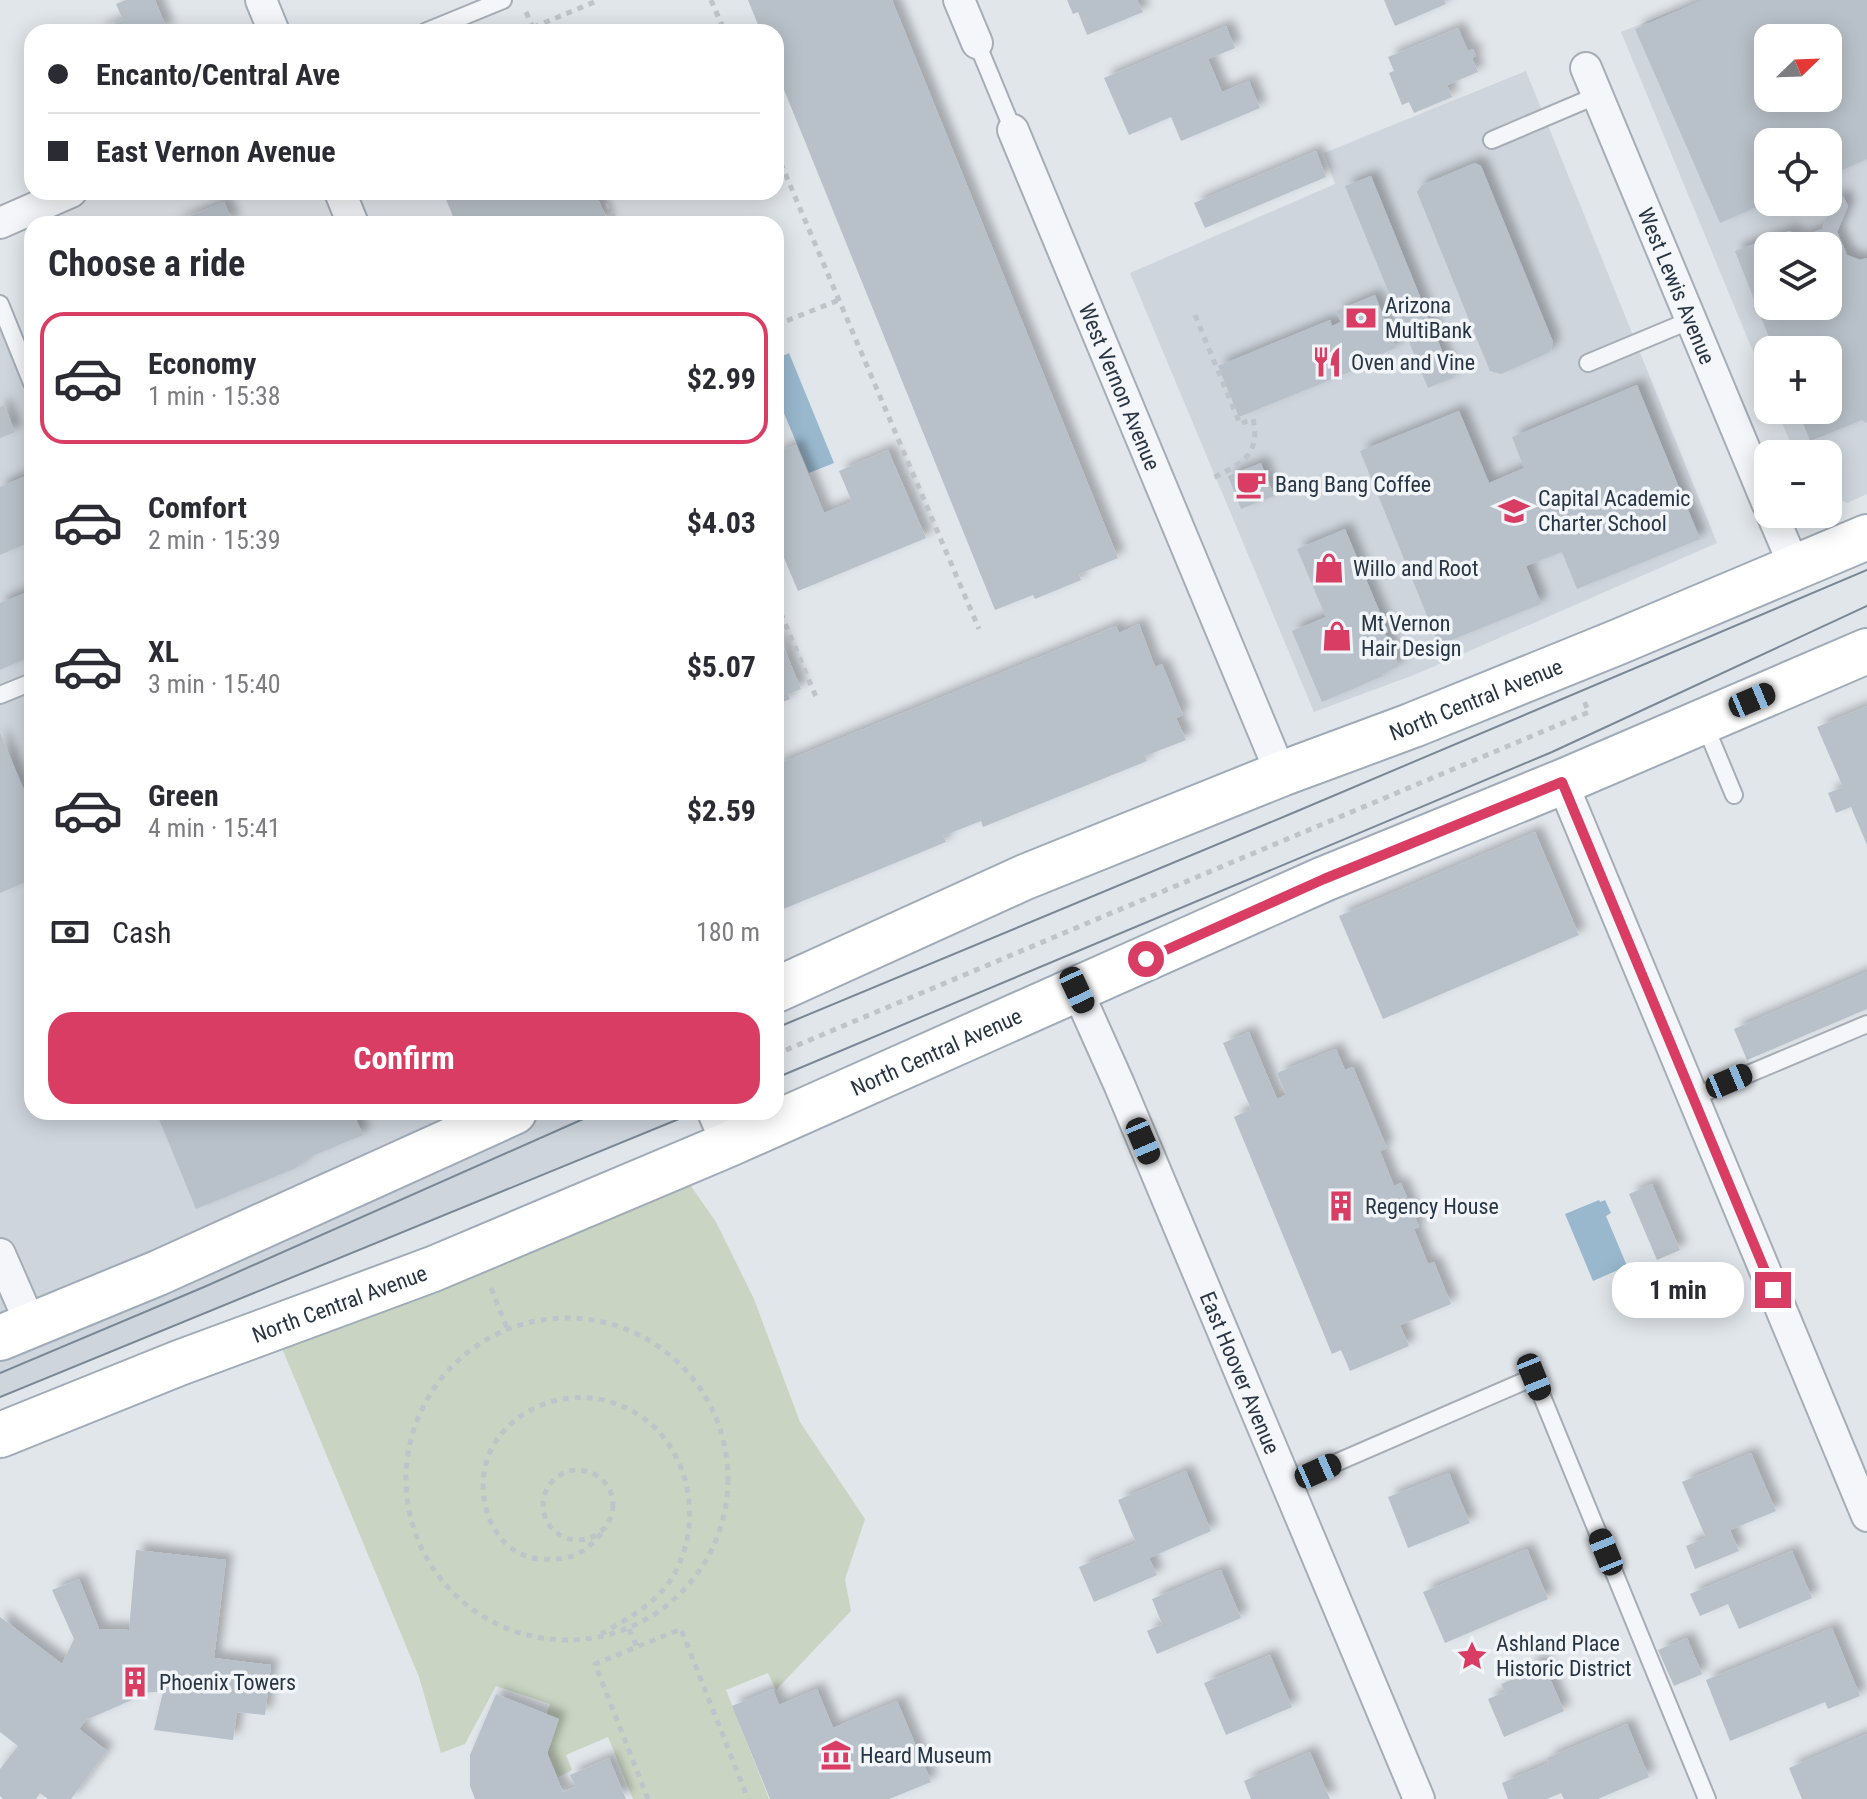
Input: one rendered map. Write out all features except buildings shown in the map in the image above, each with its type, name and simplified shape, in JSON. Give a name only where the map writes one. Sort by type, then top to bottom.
[{"type":"main road","name":"North Central Avenue","points":[[784,986],[1025,877],[1281,774],[1413,725],[1867,537]]},
{"type":"main road","name":"North Central Avenue","points":[[784,1113],[1077,990],[1324,879],[1562,782],[1867,651]]},
{"type":"main road","points":[[15,1332],[172,1267],[496,1120]]},
{"type":"main road","name":"North Central Avenue","points":[[0,1435],[179,1363],[433,1269],[767,1120]]},
{"type":"street","points":[[261,0],[271,24]]},
{"type":"street","name":"West Vernon Avenue","points":[[959,0],[977,43]]},
{"type":"street","name":"West Lewis Avenue","points":[[1592,82],[1754,471]]},
{"type":"street","name":"West Vernon Avenue","points":[[1013,130],[1281,774]]},
{"type":"street","points":[[0,223],[53,200]]},
{"type":"street","points":[[1778,528],[1795,568]]},
{"type":"street","points":[[1562,782],[1867,1516]]},
{"type":"street","name":"East Hoover Avenue","points":[[1077,990],[1419,1799]]},
{"type":"street","points":[[0,1254],[15,1332]]},
{"type":"lane","points":[[444,24],[503,0]]},
{"type":"lane","name":"West Vernon Avenue","points":[[977,43],[1013,130]]},
{"type":"lane","points":[[1492,140],[1592,82]]},
{"type":"lane","points":[[0,304],[24,363]]},
{"type":"lane","points":[[1588,363],[1691,320]]},
{"type":"lane","points":[[0,695],[24,685]]},
{"type":"lane","points":[[1703,721],[1734,795]]},
{"type":"lane","points":[[1694,1097],[1867,1024]]},
{"type":"lane","points":[[1287,1484],[1534,1377],[1707,1799]]},
{"type":"path","points":[[521,0],[531,24]]},
{"type":"path","points":[[547,24],[599,0]]},
{"type":"path","points":[[711,0],[722,24]]},
{"type":"path","points":[[784,171],[979,629]]},
{"type":"path","points":[[784,322],[839,300]]},
{"type":"path","points":[[1195,315],[1240,424],[1253,419],[1256,436],[1244,462],[1213,478]]},
{"type":"path","points":[[784,621],[816,697]]},
{"type":"path","points":[[786,1050],[1589,712],[1583,699]]},
{"type":"path","points":[[1493,751],[1499,764]]},
{"type":"path","points":[[583,1317],[627,1328],[657,1344],[678,1361],[704,1394],[724,1443],[728,1483],[717,1538],[704,1563],[682,1592],[656,1614],[629,1629],[593,1639],[562,1641],[506,1629],[479,1615],[462,1602],[434,1571],[418,1540],[409,1511],[405,1478],[408,1445],[417,1416],[441,1377],[468,1350],[489,1337],[533,1320],[583,1317]]},
{"type":"path","points":[[593,1639],[639,1611],[668,1584],[683,1553],[690,1524],[683,1470],[673,1447],[649,1421],[602,1399],[559,1398],[531,1409],[509,1425],[493,1446],[482,1478],[490,1524],[505,1546],[527,1558],[558,1560],[578,1555],[594,1542],[606,1527],[613,1500],[608,1487],[597,1476],[587,1471],[573,1470],[552,1482],[546,1491],[543,1503],[546,1519],[555,1531],[571,1539],[588,1539],[606,1527]]},
{"type":"path","points":[[629,1629],[637,1647]]},
{"type":"path","points":[[648,1799],[595,1664],[681,1629],[748,1799]]},
{"type":"shaded area","points":[[1701,0],[1867,0],[1867,494],[1847,503],[1842,501],[1842,440],[1789,440],[1783,424],[1842,424],[1842,336],[1754,336],[1754,354],[1621,32]]},
{"type":"shaded area","points":[[1526,71],[1717,543],[1419,673],[1314,712],[1130,273],[1335,184],[1324,153]]},
{"type":"shaded area","points":[[0,304],[24,363],[24,1120],[676,1120],[0,1397]]},
{"type":"green space","points":[[677,1166],[716,1222],[754,1299],[800,1422],[865,1519],[845,1579],[851,1611],[776,1690],[768,1673],[726,1690],[769,1799],[633,1799],[608,1737],[566,1755],[572,1770],[558,1777],[540,1734],[550,1704],[496,1686],[465,1744],[441,1753],[419,1677],[274,1329]]},
{"type":"water","points":[[789,353],[834,463],[809,473],[784,413],[784,355]]},
{"type":"water","points":[[1605,1200],[1611,1213],[1606,1216],[1627,1266],[1593,1281],[1565,1214]]},
{"type":"tram line","points":[[784,1025],[1867,570]]},
{"type":"tram line","points":[[784,1075],[1552,752],[1867,606]]},
{"type":"tram line","points":[[0,1373],[204,1287],[581,1120]]},
{"type":"tram line","points":[[0,1397],[676,1120]]},
{"type":"place","name":"Arizona MultiBank","points":[[1361,318]]},
{"type":"place","name":"Oven and Vine","points":[[1327,362]]},
{"type":"place","name":"Bang Bang Coffee","points":[[1251,484]]},
{"type":"place","name":"Capital Academic Charter School","points":[[1514,511]]},
{"type":"place","name":"Willo and Root","points":[[1329,568]]},
{"type":"place","name":"Mt Vernon Hair Design","points":[[1337,636]]},
{"type":"place","name":"Regency House","points":[[1341,1206]]},
{"type":"place","name":"Ashland Place Historic District","points":[[1472,1656]]},
{"type":"place","name":"Phoenix Towers","points":[[135,1682]]},
{"type":"place","name":"Heard Museum","points":[[836,1755]]},
{"type":"route","points":[[1146,959],[1324,879],[1562,782],[1773,1290]]}]
